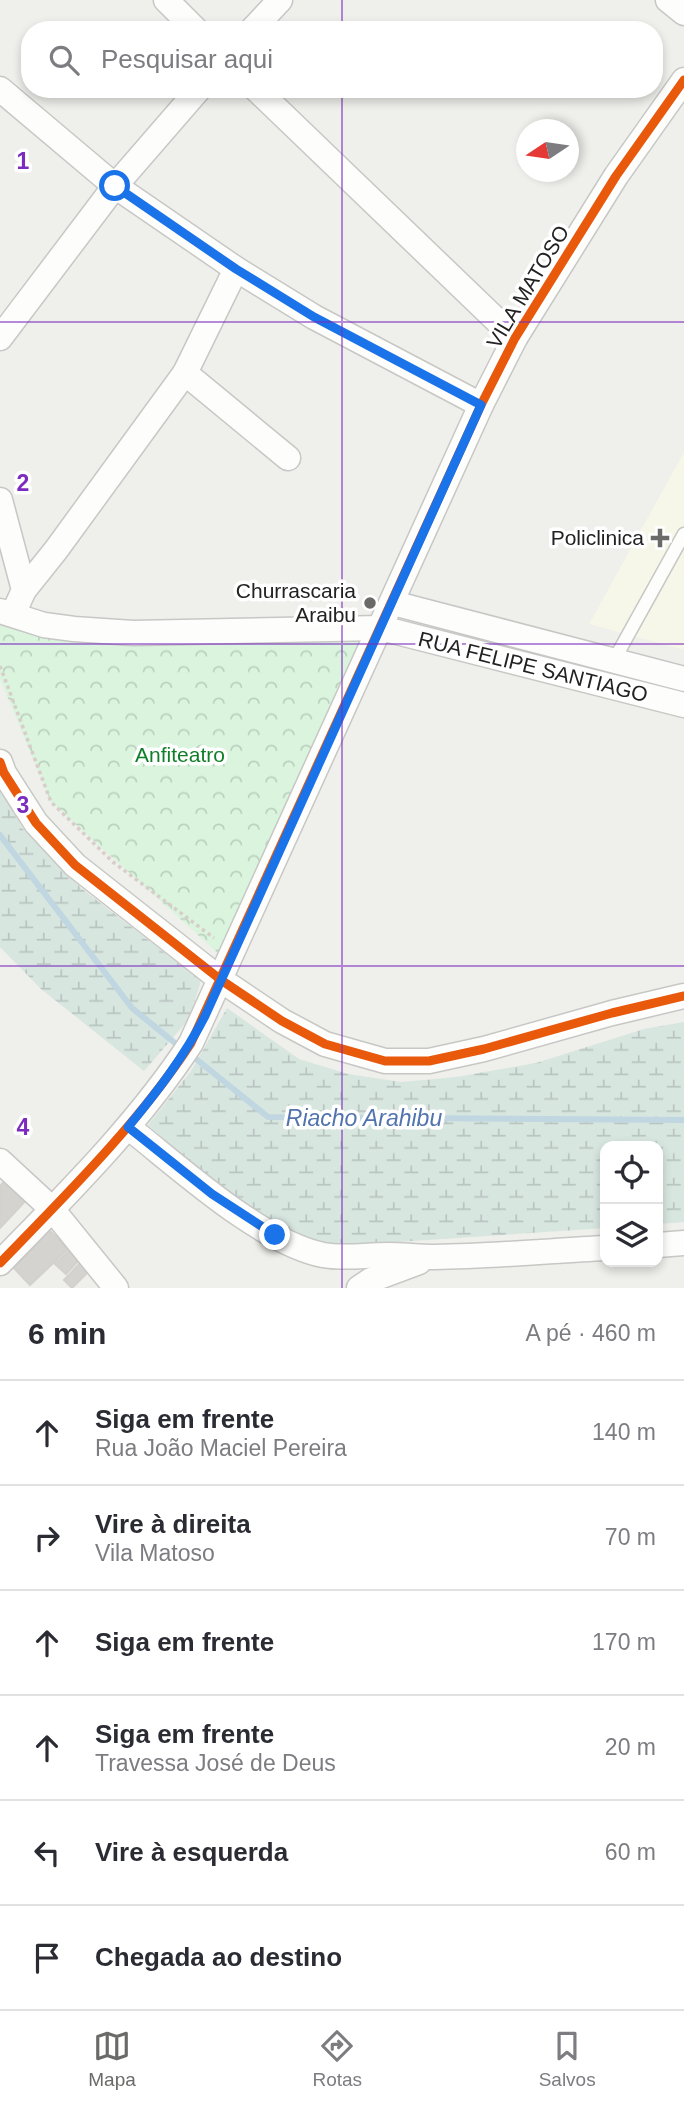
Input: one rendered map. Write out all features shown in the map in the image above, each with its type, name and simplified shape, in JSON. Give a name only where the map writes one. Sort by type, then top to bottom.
[{"type":"street","points":[[166,0],[187,21]]},
{"type":"street","points":[[260,21],[280,0]]},
{"type":"street","points":[[668,0],[684,13]]},
{"type":"street","name":"VILA MATOSO","points":[[0,1263],[128,1127],[175,1068],[191,1043],[481,405],[515,338],[616,176],[684,80]]},
{"type":"street","points":[[0,89],[115,186],[236,269],[314,317],[481,405]]},
{"type":"street","points":[[0,338],[115,186],[191,98]]},
{"type":"street","points":[[265,98],[515,338]]},
{"type":"street","points":[[7,612],[185,373],[236,269]]},
{"type":"street","points":[[185,373],[288,458]]},
{"type":"street","points":[[0,500],[24,590]]},
{"type":"street","name":"RUA FELIPE SANTIAGO","points":[[393,603],[684,679]]},
{"type":"street","name":"RUA FELIPE SANTIAGO","points":[[7,612],[44,625],[133,633],[381,628],[684,705]]},
{"type":"street","points":[[0,762],[4,773],[36,823],[75,864],[221,980],[282,1021],[325,1044],[385,1061],[429,1061],[684,996]]},
{"type":"street","points":[[128,1127],[212,1194],[275,1235],[322,1255],[434,1257],[600,1248]]},
{"type":"street","points":[[0,1161],[52,1209],[116,1288]]},
{"type":"street","points":[[663,1245],[684,1243]]},
{"type":"street","points":[[359,1288],[400,1268],[434,1257]]},
{"type":"lane","points":[[601,684],[684,534]]},
{"type":"path","points":[[0,666],[51,802],[113,862],[222,945]]},
{"type":"shaded area","name":"Policlinica","points":[[684,452],[684,650],[589,624]]},
{"type":"green space","name":"Anfiteatro","points":[[0,618],[371,635],[220,955],[51,802],[0,679]]},
{"type":"green space","points":[[0,788],[23,829],[81,888],[201,981],[189,1019],[144,1071],[41,989],[0,947]]},
{"type":"green space","points":[[227,1008],[299,1059],[348,1074],[401,1082],[456,1077],[536,1063],[644,1029],[684,1022],[684,1222],[663,1224],[663,1141],[600,1141],[600,1228],[324,1247],[260,1216],[193,1165],[148,1125],[191,1071]]},
{"type":"building","points":[[9,1177],[30,1196],[0,1228],[0,1186]]},
{"type":"building","points":[[49,1230],[68,1249],[30,1285],[12,1266]]},
{"type":"building","points":[[69,1251],[79,1260],[66,1274],[55,1264]]},
{"type":"building","points":[[81,1262],[90,1270],[72,1288],[64,1280]]},
{"type":"waterway","name":"Riacho Arahibu","points":[[0,835],[132,1008],[181,1048]]},
{"type":"waterway","name":"Riacho Arahibu","points":[[190,1054],[268,1117],[684,1120]]},
{"type":"cycle path","points":[[0,1263],[125,1130],[191,1043],[481,405],[515,338],[616,176],[684,80]]},
{"type":"cycle path","points":[[0,762],[4,773],[36,823],[75,865],[221,980],[282,1021],[325,1044],[385,1061],[429,1061],[684,996]]},
{"type":"place","name":"Policlinica","points":[[660,538]]},
{"type":"place","name":"Churrascaria Araibu","points":[[370,603]]},
{"type":"route","points":[[115,186],[236,269],[314,317],[481,405],[205,1016],[175,1068],[128,1127],[212,1194],[275,1235]]}]
